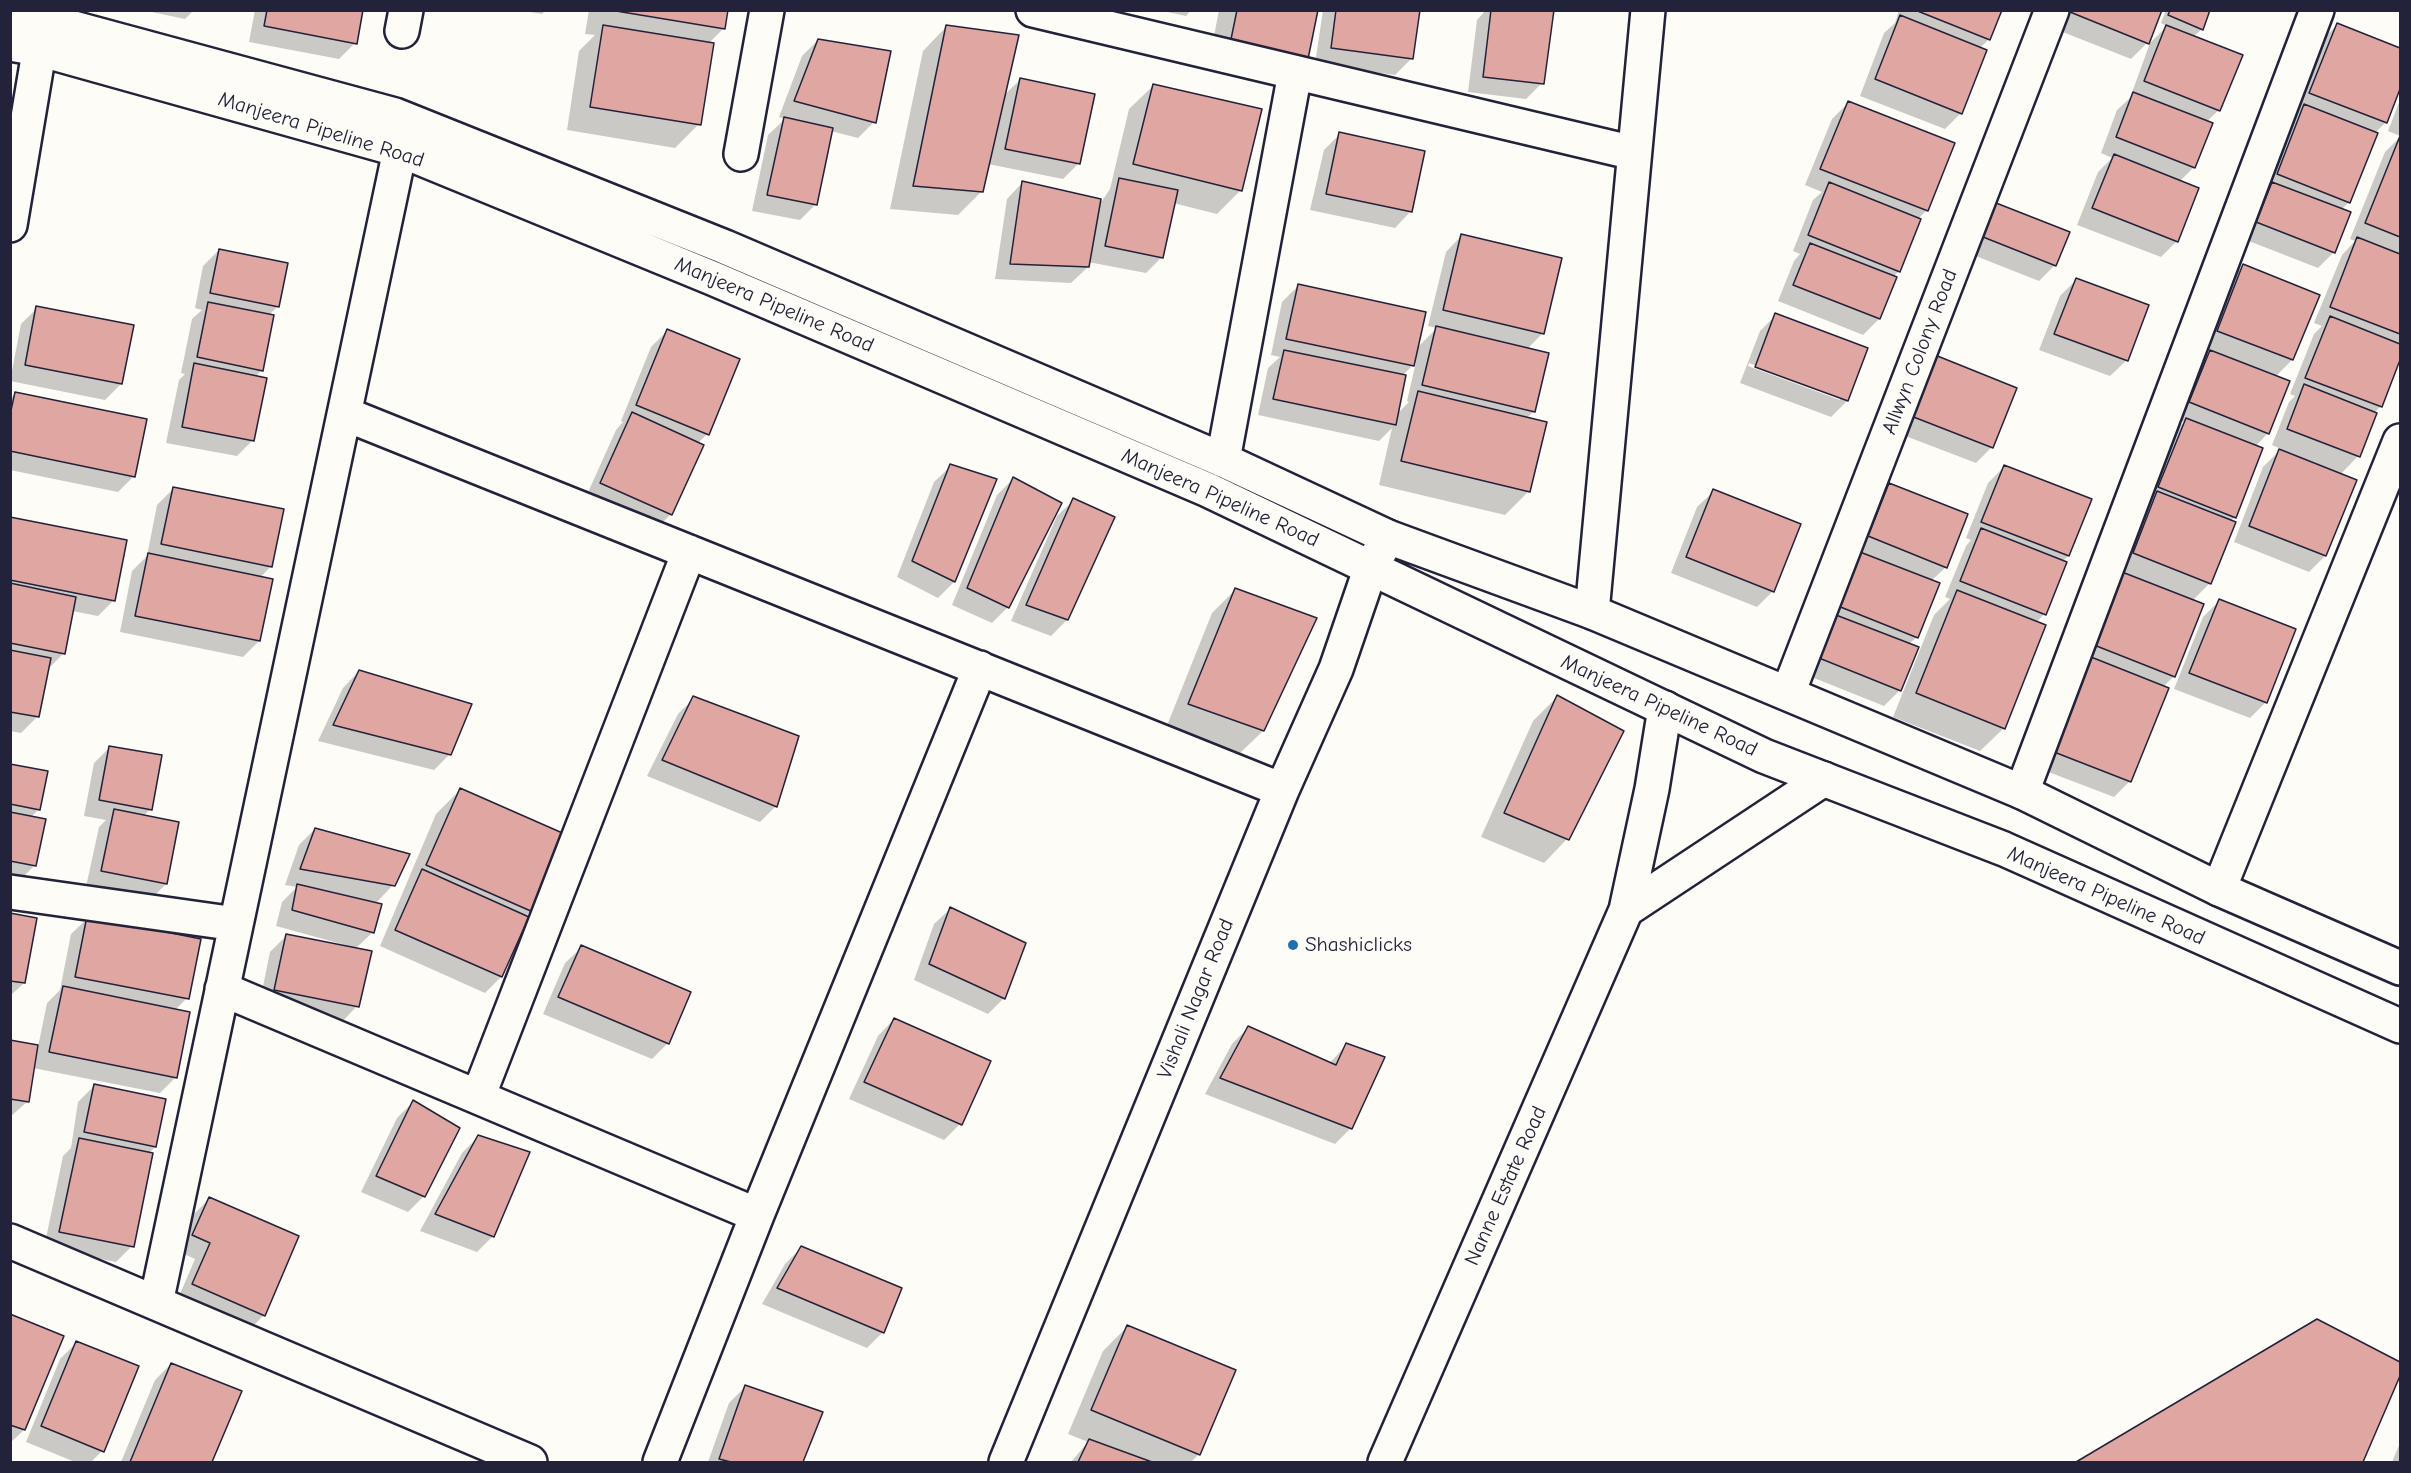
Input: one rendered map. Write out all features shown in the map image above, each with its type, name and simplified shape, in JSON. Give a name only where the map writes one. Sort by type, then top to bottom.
[{"type":"street","points":[[741,154],[767,10]]},
{"type":"street","points":[[1033,10],[1634,153]]},
{"type":"street","points":[[1592,612],[1648,10]]},
{"type":"street","name":"Allwyn Colony Road","points":[[1788,693],[2052,10]]},
{"type":"street","points":[[2022,792],[2318,10]]},
{"type":"street","name":"Manjeera Pipeline Road","points":[[10,13],[35,31],[400,150],[712,278],[1208,490],[1764,756],[2004,849],[2400,1026]]},
{"type":"street","points":[[10,225],[35,31]]},
{"type":"street","name":"Manjeera Pipeline Road","points":[[35,31],[395,115],[725,247],[1223,460],[1388,537],[1592,612],[2022,792],[2219,890],[2400,968]]},
{"type":"street","points":[[1223,460],[1295,73]]},
{"type":"street","points":[[156,1303],[400,150]]},
{"type":"street","points":[[345,414],[1282,790]]},
{"type":"street","points":[[2219,890],[2400,441]]},
{"type":"street","name":"Vishali Nagar Road","points":[[1006,1462],[1282,790],[1336,669],[1371,567],[1388,537]]},
{"type":"street","points":[[478,1097],[689,552]]},
{"type":"street","points":[[660,1462],[757,1215],[980,668]]},
{"type":"street","name":"Nanne Estate Road","points":[[1385,1462],[1626,910],[1652,789],[1665,708]]},
{"type":"street","points":[[1626,910],[1824,779]]},
{"type":"street","points":[[10,892],[236,924]]},
{"type":"street","points":[[222,988],[757,1215]]},
{"type":"street","points":[[10,1241],[530,1462]]},
{"type":"building","points":[[267,10],[363,10],[357,44],[264,26]]},
{"type":"building","points":[[610,10],[728,10],[725,29]]},
{"type":"building","points":[[1237,10],[1318,10],[1308,59],[1230,44]]},
{"type":"building","points":[[1336,10],[1420,10],[1413,59],[1331,48]]},
{"type":"building","points":[[1491,10],[1554,10],[1544,84],[1483,77]]},
{"type":"building","points":[[1915,10],[2002,10],[1990,40]]},
{"type":"building","points":[[2065,10],[2162,10],[2149,44]]},
{"type":"building","points":[[2170,10],[2210,10],[2203,30],[2168,15]]},
{"type":"building","points":[[1900,15],[1987,50],[1962,114],[1875,79]]},
{"type":"building","points":[[2337,23],[2400,48],[2400,89],[2387,123],[2309,93]]},
{"type":"building","points":[[603,25],[714,43],[701,125],[590,107]]},
{"type":"building","points":[[946,25],[1019,35],[983,192],[913,186]]},
{"type":"building","points":[[2166,25],[2243,55],[2220,111],[2144,81]]},
{"type":"building","points":[[818,39],[891,51],[876,123],[794,101]]},
{"type":"building","points":[[1020,78],[1095,94],[1080,164],[1005,149]]},
{"type":"building","points":[[1153,84],[1262,109],[1242,191],[1133,164]]},
{"type":"building","points":[[2133,92],[2213,123],[2195,168],[2116,137]]},
{"type":"building","points":[[1848,101],[1955,143],[1928,211],[1820,169]]},
{"type":"building","points":[[2304,104],[2378,133],[2350,203],[2277,174]]},
{"type":"building","points":[[784,117],[833,128],[817,205],[767,195]]},
{"type":"building","points":[[1339,132],[1425,151],[1412,212],[1326,194]]},
{"type":"building","points":[[2400,136],[2400,237],[2365,223]]},
{"type":"building","points":[[2114,154],[2199,188],[2178,242],[2092,208]]},
{"type":"building","points":[[1119,178],[1178,190],[1163,258],[1105,246]]},
{"type":"building","points":[[1022,181],[1101,199],[1089,267],[1010,264]]},
{"type":"building","points":[[1829,182],[1921,219],[1900,272],[1808,235]]},
{"type":"building","points":[[2272,182],[2351,212],[2335,253],[2256,222]]},
{"type":"building","points":[[1991,201],[2070,232],[2056,266],[1978,235]]},
{"type":"building","points":[[1461,234],[1562,258],[1544,334],[1443,310]]},
{"type":"building","points":[[2357,237],[2400,254],[2400,334],[2330,307]]},
{"type":"building","points":[[1810,243],[1897,277],[1880,319],[1793,285]]},
{"type":"building","points":[[219,249],[288,263],[279,307],[210,293]]},
{"type":"building","points":[[2243,264],[2320,295],[2293,360],[2217,331]]},
{"type":"building","points":[[2076,278],[2149,305],[2128,361],[2054,334]]},
{"type":"building","points":[[1298,284],[1426,312],[1414,366],[1286,339]]},
{"type":"building","points":[[208,302],[274,315],[263,371],[197,357]]},
{"type":"building","points":[[36,306],[134,325],[122,384],[25,365]]},
{"type":"building","points":[[1775,313],[1868,348],[1848,401],[1755,367]]},
{"type":"building","points":[[2330,316],[2400,344],[2400,360],[2382,407],[2305,378]]},
{"type":"building","points":[[1436,326],[1549,353],[1535,412],[1422,385]]},
{"type":"building","points":[[667,329],[740,359],[709,435],[636,405]]},
{"type":"building","points":[[1284,350],[1406,375],[1396,425],[1273,399]]},
{"type":"building","points":[[2210,350],[2290,381],[2269,434],[2189,402]]},
{"type":"building","points":[[1935,355],[2017,388],[1993,448],[1911,416]]},
{"type":"building","points":[[194,363],[267,378],[254,441],[182,427]]},
{"type":"building","points":[[2304,384],[2377,413],[2360,457],[2287,429]]},
{"type":"building","points":[[1418,391],[1547,422],[1530,492],[1401,461]]},
{"type":"building","points":[[15,392],[147,419],[135,477],[10,451],[10,415]]},
{"type":"building","points":[[632,412],[704,445],[672,515],[600,483]]},
{"type":"building","points":[[2186,418],[2263,448],[2236,518],[2158,487]]},
{"type":"building","points":[[2279,449],[2357,480],[2326,556],[2249,526]]},
{"type":"building","points":[[950,464],[997,479],[955,582],[912,561]]},
{"type":"building","points":[[2004,465],[2092,499],[2069,556],[1981,522]]},
{"type":"building","points":[[1013,477],[1062,503],[1009,608],[967,588]]},
{"type":"building","points":[[1889,483],[1968,514],[1947,568],[1868,536]]},
{"type":"building","points":[[173,487],[284,509],[272,567],[161,544]]},
{"type":"building","points":[[1713,489],[1801,524],[1774,592],[1686,557]]},
{"type":"building","points":[[2157,491],[2236,522],[2211,584],[2133,553]]},
{"type":"building","points":[[1073,498],[1115,517],[1068,620],[1026,605]]},
{"type":"building","points":[[10,517],[127,540],[115,601],[10,580]]},
{"type":"building","points":[[1981,528],[2067,562],[2046,615],[1960,581]]},
{"type":"building","points":[[1860,552],[1940,583],[1918,638],[1838,606]]},
{"type":"building","points":[[148,553],[273,579],[260,641],[135,616]]},
{"type":"building","points":[[2122,572],[2204,604],[2175,677],[2094,645]]},
{"type":"building","points":[[10,583],[76,597],[65,654],[10,643]]},
{"type":"building","points":[[1235,588],[1317,618],[1264,731],[1188,704]]},
{"type":"building","points":[[1957,590],[2046,625],[2005,729],[1916,693]]},
{"type":"building","points":[[2219,599],[2296,629],[2267,703],[2189,673]]},
{"type":"building","points":[[1836,615],[1919,647],[1901,691],[1819,658]]},
{"type":"building","points":[[10,650],[51,658],[39,717],[10,712]]},
{"type":"building","points":[[2091,657],[2169,688],[2131,782],[2054,752]]},
{"type":"building","points":[[359,670],[472,704],[451,755],[333,725]]},
{"type":"building","points":[[1557,695],[1624,731],[1569,840],[1504,813]]},
{"type":"building","points":[[693,696],[799,736],[777,807],[662,760]]},
{"type":"building","points":[[109,746],[162,755],[152,810],[99,800]]},
{"type":"building","points":[[10,764],[48,771],[40,810],[10,804]]},
{"type":"building","points":[[460,788],[567,835],[533,912],[426,865]]},
{"type":"building","points":[[114,809],[179,822],[167,884],[101,871]]},
{"type":"building","points":[[10,812],[46,819],[36,866],[10,861]]},
{"type":"building","points":[[315,828],[410,854],[395,886],[300,869]]},
{"type":"building","points":[[422,869],[529,917],[502,977],[395,930]]},
{"type":"building","points":[[297,884],[382,904],[374,933],[292,910]]},
{"type":"building","points":[[950,907],[1026,943],[1005,999],[929,964]]},
{"type":"building","points":[[10,913],[37,918],[25,983],[10,981]]},
{"type":"building","points":[[87,916],[201,939],[189,999],[75,977]]},
{"type":"building","points":[[286,934],[372,951],[359,1007],[274,990]]},
{"type":"building","points":[[581,945],[691,992],[669,1044],[558,997]]},
{"type":"building","points":[[63,986],[190,1012],[177,1078],[49,1052]]},
{"type":"building","points":[[894,1018],[991,1061],[962,1125],[864,1082]]},
{"type":"building","points":[[1248,1026],[1336,1065],[1346,1043],[1385,1057],[1352,1129],[1220,1078]]},
{"type":"building","points":[[10,1040],[38,1045],[29,1102],[10,1099]]},
{"type":"building","points":[[94,1084],[166,1099],[156,1147],[84,1132]]},
{"type":"building","points":[[413,1100],[460,1128],[425,1197],[376,1176]]},
{"type":"building","points":[[478,1135],[530,1152],[494,1237],[435,1214]]},
{"type":"building","points":[[79,1138],[153,1153],[134,1247],[59,1232]]},
{"type":"building","points":[[209,1197],[299,1236],[265,1316],[192,1284],[210,1243],[192,1235]]},
{"type":"building","points":[[801,1246],[902,1288],[884,1333],[777,1288]]},
{"type":"building","points":[[10,1314],[64,1336],[25,1430],[10,1425]]},
{"type":"building","points":[[2317,1319],[2400,1362],[2400,1376],[2363,1462],[2076,1462]]},
{"type":"building","points":[[1127,1325],[1236,1370],[1200,1455],[1091,1410]]},
{"type":"building","points":[[76,1341],[139,1366],[104,1452],[41,1426]]},
{"type":"building","points":[[171,1363],[242,1391],[212,1462],[130,1462]]},
{"type":"building","points":[[745,1385],[823,1412],[803,1462],[731,1462],[719,1459]]},
{"type":"building","points":[[1089,1439],[1152,1462],[1078,1462]]},
{"type":"place","name":"Shashiclicks","points":[[1293,945]]}]
